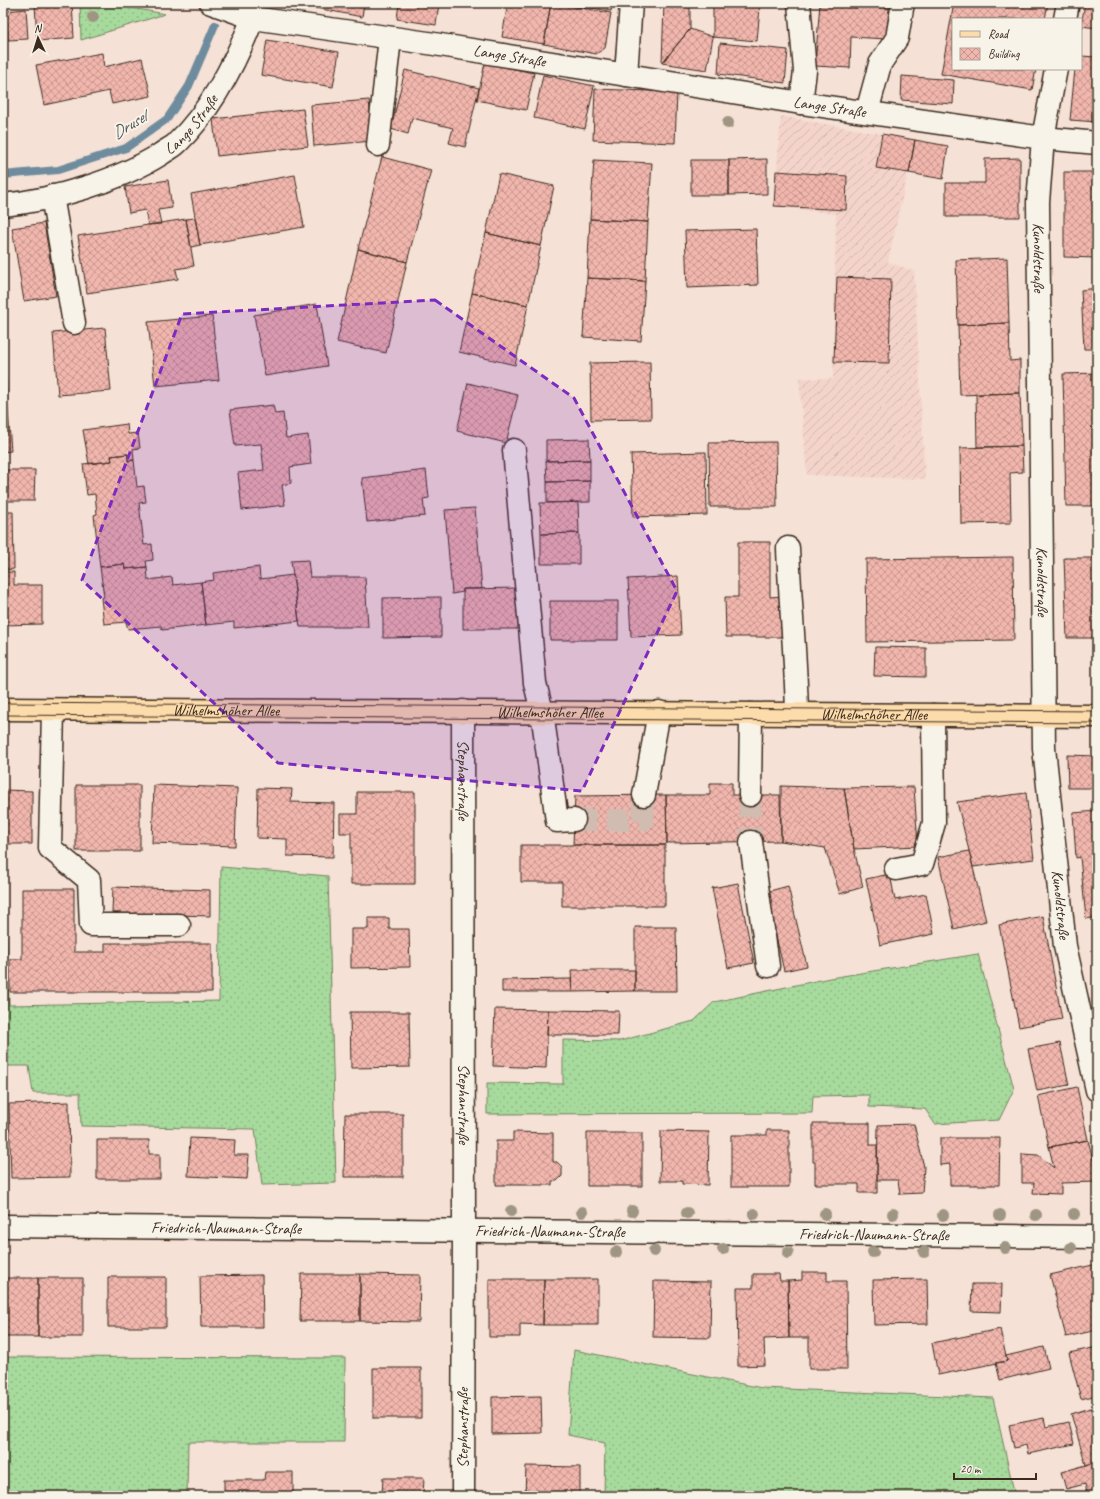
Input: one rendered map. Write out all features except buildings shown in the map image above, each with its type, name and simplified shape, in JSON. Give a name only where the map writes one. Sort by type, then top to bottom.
[{"type":"main road","name":"Wilhelmshöher Allee","points":[[3,709],[1097,716]]},
{"type":"street","points":[[211,3],[253,18]]},
{"type":"street","points":[[626,75],[631,3]]},
{"type":"street","points":[[799,3],[805,71],[801,103]]},
{"type":"street","points":[[867,112],[880,64],[897,38],[903,3]]},
{"type":"street","points":[[1065,18],[1068,3]]},
{"type":"street","name":"Lange Straße","points":[[3,205],[52,196],[106,181],[145,164],[178,143],[200,116],[219,88],[244,40],[253,18],[390,38],[801,103],[1043,138],[1097,143]]},
{"type":"street","points":[[378,144],[390,38]]},
{"type":"street","name":"Kunoldstraße","points":[[1056,70],[1043,138],[1038,202],[1044,748],[1065,946],[1097,1090]]},
{"type":"street","points":[[52,196],[74,323]]},
{"type":"street","points":[[514,450],[535,683],[542,712],[557,822],[574,820]]},
{"type":"street","points":[[788,548],[790,598],[797,673],[797,714]]},
{"type":"street","points":[[53,710],[50,848],[89,880],[91,925],[179,925]]},
{"type":"street","name":"Stephanstraße","points":[[463,711],[463,1496]]},
{"type":"street","points":[[644,795],[659,712]]},
{"type":"street","points":[[750,795],[751,714]]},
{"type":"street","points":[[896,868],[922,864],[934,823],[933,715]]},
{"type":"street","points":[[751,842],[768,966]]},
{"type":"street","name":"Friedrich-Naumann-Straße","points":[[3,1226],[1097,1237]]},
{"type":"highlighted area","points":[[435,300],[574,398],[677,591],[582,791],[278,763],[82,580],[182,314]]},
{"type":"shaded area","points":[[781,116],[915,140],[888,262],[914,271],[925,479],[807,475],[799,378],[833,379],[836,214],[774,206]]},
{"type":"green space","points":[[80,3],[104,3],[165,14],[81,40]]},
{"type":"green space","points":[[221,867],[328,876],[336,1183],[262,1185],[255,1129],[81,1126],[80,1093],[33,1093],[29,1066],[3,1066],[3,910],[6,910],[9,1005],[219,1001]]},
{"type":"green space","points":[[978,954],[1014,1089],[999,1120],[935,1124],[925,1109],[869,1107],[869,1095],[813,1096],[812,1113],[487,1114],[487,1083],[563,1084],[563,1040],[620,1041],[694,1021],[714,1002],[830,978]]},
{"type":"green space","points":[[574,1350],[762,1388],[993,1398],[1015,1496],[604,1496],[605,1443],[568,1435]]},
{"type":"green space","points":[[3,1357],[345,1358],[344,1442],[188,1442],[187,1496],[3,1496]]},
{"type":"waterway","name":"Drusel","points":[[3,175],[58,170],[126,148],[167,119],[189,86],[215,25]]},
{"type":"tunnel","points":[[574,820],[643,820],[644,795]]},
{"type":"tunnel","points":[[750,795],[751,842]]},
{"type":"tram line","points":[[3,703],[1097,711]]},
{"type":"tram line","points":[[3,715],[1097,723]]}]
